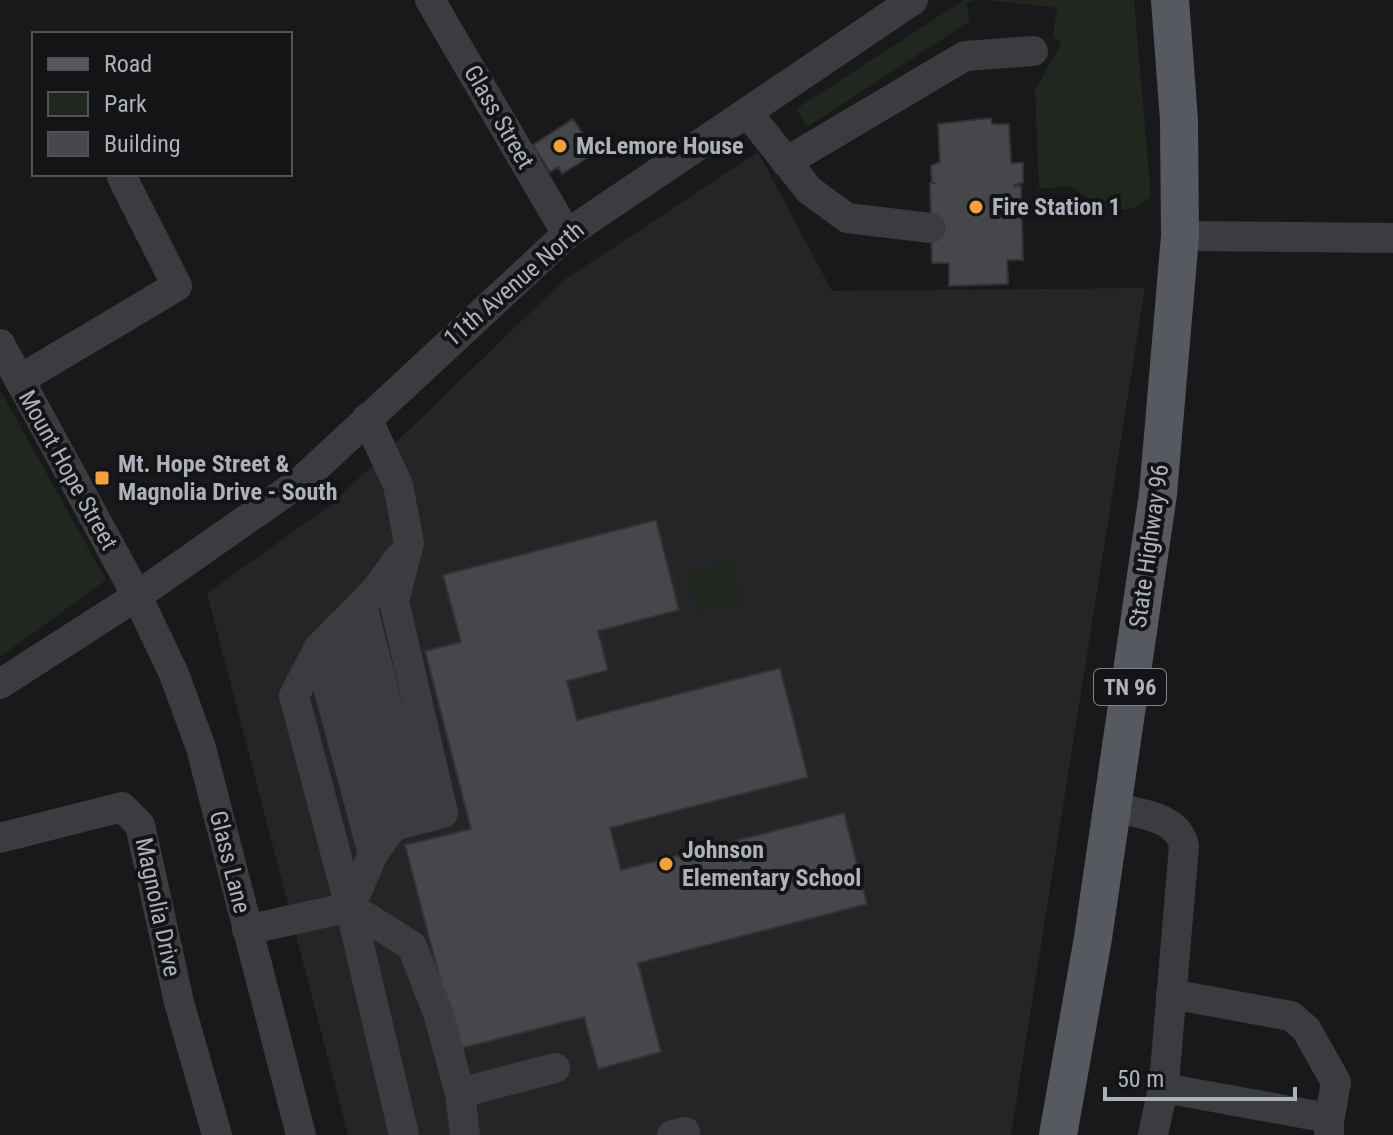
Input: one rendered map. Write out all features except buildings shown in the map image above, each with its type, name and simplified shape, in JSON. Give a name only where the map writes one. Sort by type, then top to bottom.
[{"type":"main road","name":"State Highway 96","points":[[1058,1135],[1112,807],[1158,494],[1180,236],[1179,120],[1170,0]]},
{"type":"street","name":"Glass Street","points":[[430,0],[567,234]]},
{"type":"street","name":"11th Avenue North","points":[[137,596],[300,482],[567,234],[747,112],[895,5]]},
{"type":"street","points":[[786,162],[965,56],[1033,51]]},
{"type":"street","points":[[747,112],[809,190],[847,218],[931,228]]},
{"type":"street","points":[[19,380],[177,286],[122,177]]},
{"type":"street","points":[[1180,236],[1393,238]]},
{"type":"street","name":"Mount Hope Street","points":[[0,344],[137,596]]},
{"type":"street","points":[[350,907],[373,854],[404,823],[443,813],[394,601],[409,543],[398,485],[367,418]]},
{"type":"street","points":[[404,1135],[350,907],[294,696],[318,649],[351,615],[409,543]]},
{"type":"street","points":[[0,684],[137,596]]},
{"type":"street","name":"Glass Lane","points":[[137,596],[174,674],[201,748],[301,1135]]},
{"type":"street","points":[[351,615],[404,823]]},
{"type":"street","points":[[318,649],[373,854]]},
{"type":"street","name":"Magnolia Drive","points":[[0,838],[122,807],[140,825],[179,1002],[217,1135]]},
{"type":"street","points":[[1112,807],[1168,822],[1181,834],[1184,846],[1164,1083],[1153,1135]]},
{"type":"street","points":[[247,930],[350,907],[412,946],[438,1013],[460,1093],[465,1135]]},
{"type":"street","points":[[1171,994],[1291,1016],[1306,1029],[1336,1082],[1329,1128]]},
{"type":"street","points":[[460,1093],[555,1068]]},
{"type":"street","points":[[1164,1083],[1175,1090],[1323,1117],[1329,1128]]},
{"type":"shaded area","name":"Johnson Elementary School","points":[[758,152],[832,291],[1145,288],[1011,1135],[348,1135],[207,593],[333,503],[564,280]]},
{"type":"green space","points":[[964,0],[976,0],[966,3],[970,21],[807,127],[796,109]]},
{"type":"green space","points":[[989,0],[1134,0],[1151,196],[1142,204],[1133,208],[1112,208],[1091,200],[1073,187],[1039,188],[1035,90],[1062,42],[1053,37],[1057,8]]},
{"type":"green space","points":[[0,390],[106,580],[0,657]]},
{"type":"green space","points":[[735,560],[742,604],[697,613],[688,571]]},
{"type":"place","name":"McLemore House","points":[[560,146]]},
{"type":"place","name":"Fire Station 1","points":[[976,207]]},
{"type":"place","name":"Mt. Hope Street & Magnolia Drive - South","points":[[102,478]]},
{"type":"place","name":"Johnson Elementary School","points":[[666,864]]}]
